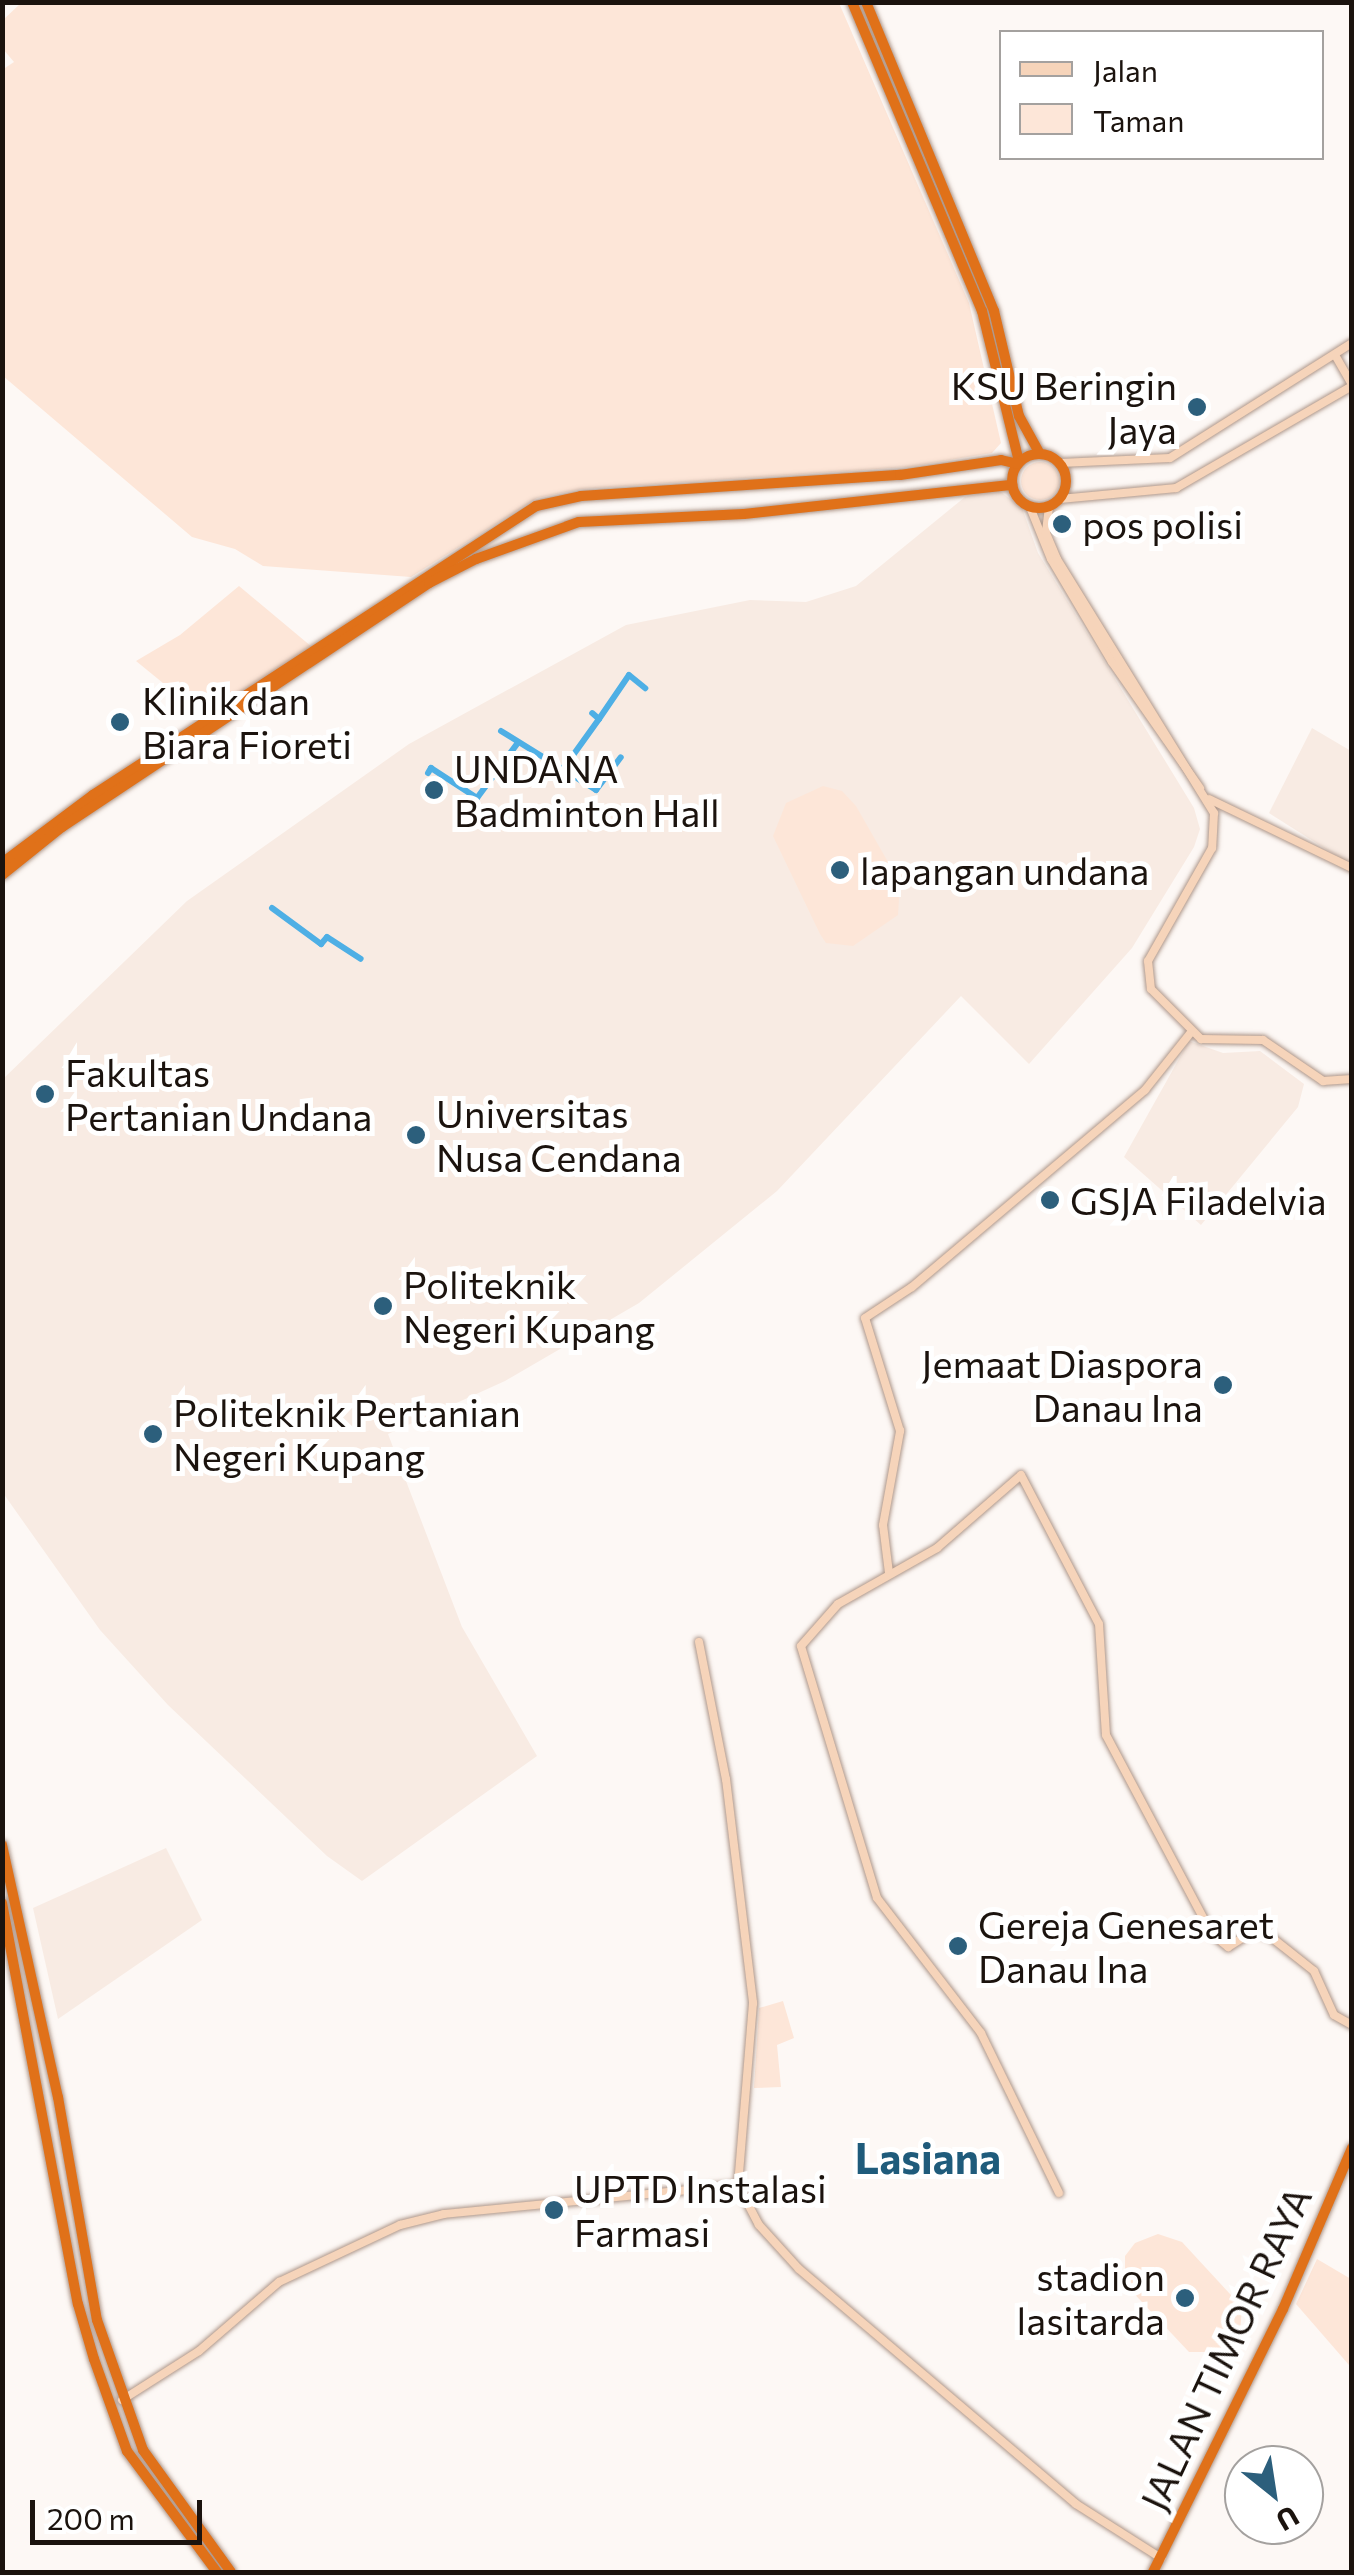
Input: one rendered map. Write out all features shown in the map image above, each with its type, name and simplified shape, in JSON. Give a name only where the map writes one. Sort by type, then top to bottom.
[{"type":"highway","points":[[852,2],[906,109],[994,311],[1018,416],[1040,454],[1060,463],[1067,481],[1060,499],[1049,506],[1030,507],[1012,484]]},
{"type":"highway","points":[[866,2],[982,311],[1019,463],[1012,484]]},
{"type":"highway","points":[[2,863],[536,506],[581,496],[900,475],[1001,460],[1019,463],[1040,454]]},
{"type":"highway","points":[[2,874],[125,780],[429,582],[507,548],[586,521],[744,514],[1012,484]]},
{"type":"highway","points":[[498,530],[507,548]]},
{"type":"highway","points":[[2,1844],[96,2320],[143,2450],[231,2572]]},
{"type":"highway","points":[[2,1903],[78,2304],[112,2415],[162,2503],[217,2572]]},
{"type":"highway","points":[[17,1975],[30,1972]]},
{"type":"highway","name":"JALAN TIMOR RAYA","points":[[1153,2572],[1283,2309],[1352,2148]]},
{"type":"highway","points":[[60,2206],[74,2203]]},
{"type":"highway","points":[[162,2503],[173,2495]]},
{"type":"street","points":[[1060,463],[1170,458],[1352,343]]},
{"type":"street","points":[[1060,499],[1176,488],[1352,385],[1334,354]]},
{"type":"street","points":[[1049,506],[1046,533],[1057,559],[1206,795],[1215,841],[1148,962],[1153,994],[1192,1031],[1220,1044],[1263,1040],[1323,1081],[1352,1079]]},
{"type":"street","points":[[1030,507],[1051,559],[1174,760],[1206,795],[1352,868]]},
{"type":"street","points":[[889,1573],[884,1525],[900,1430],[864,1318],[912,1287],[1145,1090],[1192,1031]]},
{"type":"street","points":[[1059,2193],[980,2033],[877,1898],[801,1646],[820,1622],[889,1573],[936,1548],[1021,1475],[1100,1624],[1104,1730],[1212,1934],[1228,1947],[1254,1932],[1271,1937],[1314,1971],[1334,2015],[1352,2025]]},
{"type":"street","points":[[699,1642],[726,1779],[754,2002],[738,2186],[759,2225],[799,2269],[1076,2504],[1161,2558]]},
{"type":"street","points":[[122,2400],[198,2351],[279,2282],[400,2224],[444,2214],[738,2186]]},
{"type":"shaded area","name":"Universitas Nusa Cendana","points":[[997,489],[1022,508],[1038,553],[1194,808],[1200,829],[1194,847],[1132,948],[1029,1064],[961,996],[777,1191],[639,1303],[505,1381],[388,1434],[462,1627],[537,1756],[362,1881],[327,1856],[168,1705],[100,1630],[3,1493],[2,1080],[187,901],[409,744],[626,625],[750,600],[806,602],[856,586],[965,497]]},
{"type":"shaded area","points":[[1312,728],[1351,751],[1351,865],[1269,813]]},
{"type":"shaded area","points":[[1189,1041],[1223,1053],[1260,1051],[1304,1084],[1298,1107],[1201,1225],[1124,1157]]},
{"type":"shaded area","points":[[166,1848],[202,1920],[58,2019],[33,1908]]},
{"type":"green space","points":[[21,3],[839,3],[969,303],[1001,443],[992,453],[908,467],[581,489],[537,498],[411,577],[263,566],[235,549],[192,537],[3,376],[2,70],[14,62],[3,49],[3,20]]},
{"type":"green space","points":[[1040,462],[1053,468],[1059,481],[1053,494],[1040,500],[1027,494],[1021,481],[1027,468]]},
{"type":"green space","points":[[239,586],[312,647],[222,705],[208,692],[190,705],[136,661],[180,635]]},
{"type":"green space","name":"lapangan undana","points":[[823,786],[842,791],[856,806],[900,883],[898,915],[853,946],[826,943],[773,836],[786,803]]},
{"type":"green space","points":[[783,2001],[794,2038],[777,2045],[781,2087],[754,2088],[759,2008]]},
{"type":"green space","name":"stadion lasitarda","points":[[1158,2234],[1182,2242],[1242,2307],[1240,2333],[1221,2352],[1189,2352],[1125,2284],[1125,2256],[1135,2243]]},
{"type":"green space","points":[[1317,2259],[1351,2279],[1349,2365],[1296,2304]]},
{"type":"waterway","points":[[599,719],[629,675],[645,688]]},
{"type":"waterway","points":[[561,772],[599,719],[592,713]]},
{"type":"waterway","points":[[501,731],[596,790],[621,757]]},
{"type":"waterway","points":[[428,773],[431,768],[477,798],[517,744]]},
{"type":"waterway","points":[[272,908],[321,944],[327,937],[361,959]]},
{"type":"place","name":"KSU Beringin Jaya","points":[[1197,407]]},
{"type":"place","name":"pos polisi","points":[[1062,524]]},
{"type":"place","name":"Klinik dan Biara Fioreti","points":[[120,722]]},
{"type":"place","name":"UNDANA Badminton Hall","points":[[434,790]]},
{"type":"place","name":"lapangan undana","points":[[840,870]]},
{"type":"place","name":"Fakultas Pertanian Undana","points":[[45,1094]]},
{"type":"place","name":"Universitas Nusa Cendana","points":[[416,1135]]},
{"type":"place","name":"GSJA Filadelvia","points":[[1050,1200]]},
{"type":"place","name":"Politeknik Negeri Kupang","points":[[383,1306]]},
{"type":"place","name":"Jemaat Diaspora Danau Ina","points":[[1223,1385]]},
{"type":"place","name":"Politeknik Pertanian Negeri Kupang","points":[[153,1434]]},
{"type":"place","name":"Gereja Genesaret Danau Ina","points":[[958,1946]]},
{"type":"place","name":"UPTD Instalasi Farmasi","points":[[554,2210]]},
{"type":"place","name":"stadion lasitarda","points":[[1185,2298]]},
{"type":"district","name":"Lasiana","points":[[928,2157]]}]
